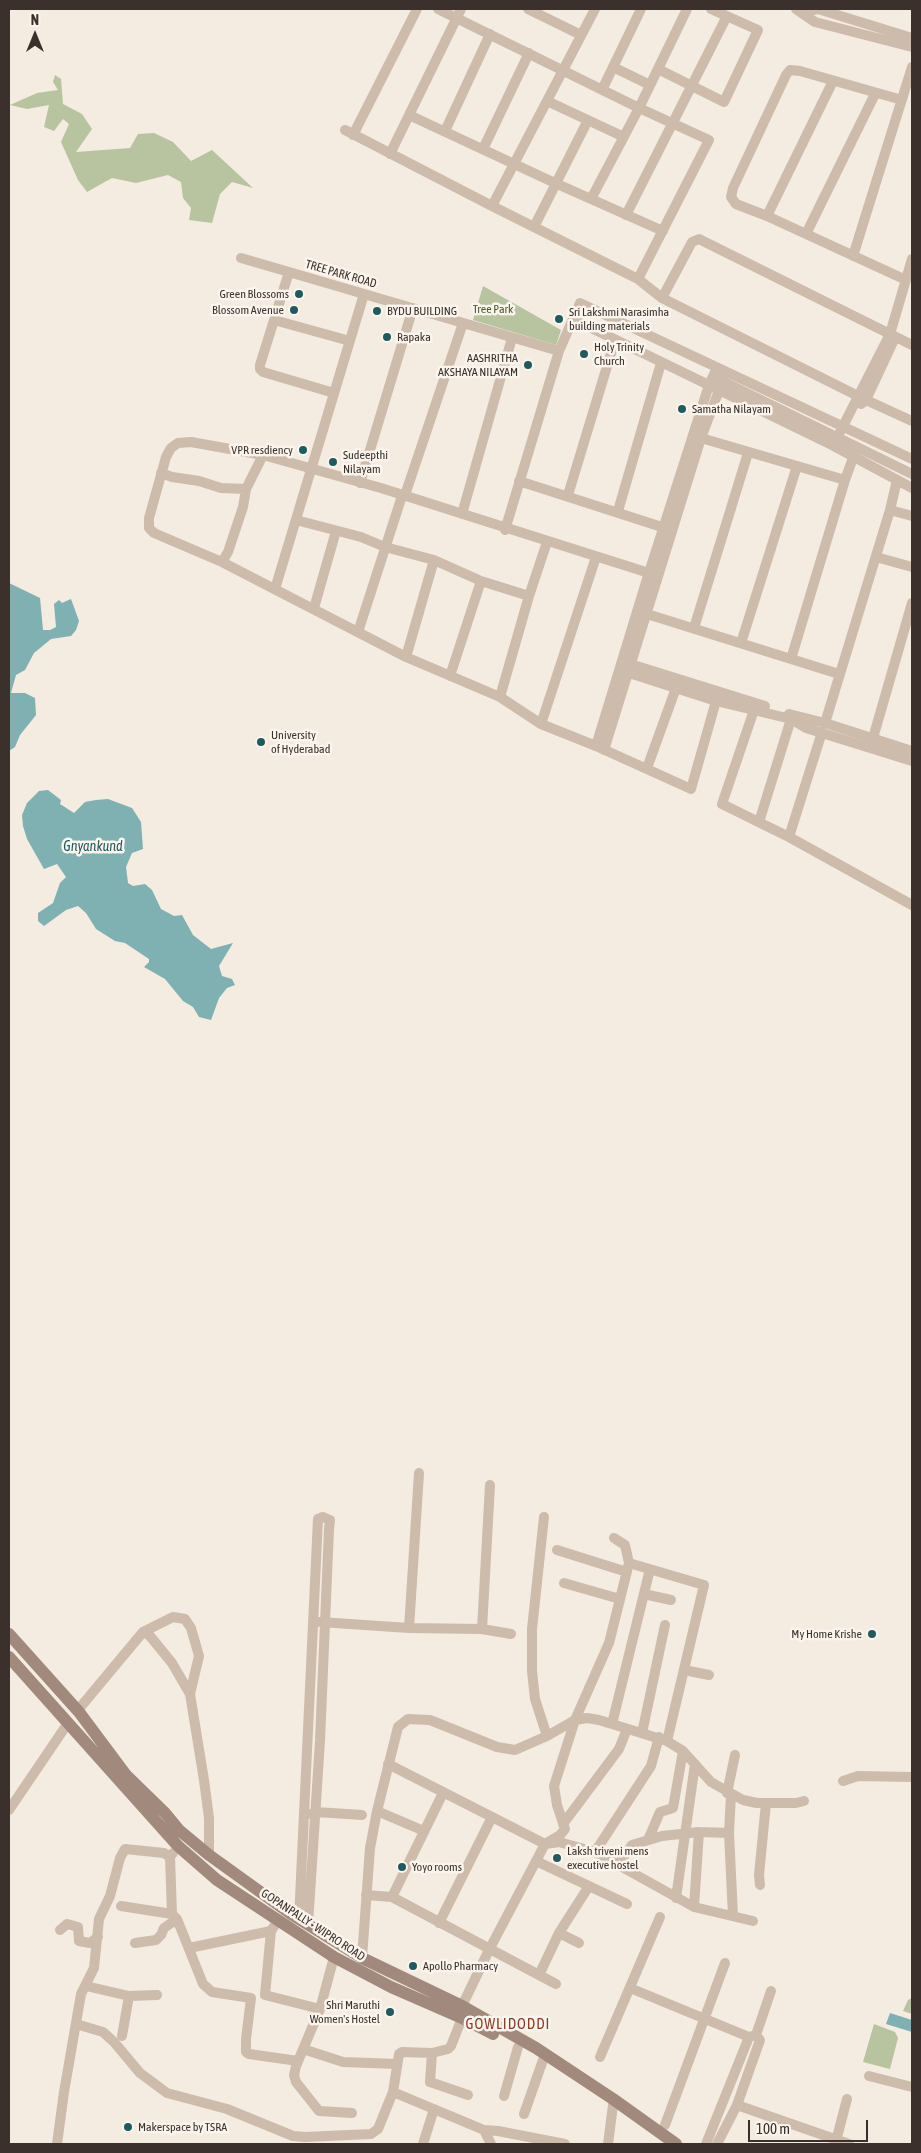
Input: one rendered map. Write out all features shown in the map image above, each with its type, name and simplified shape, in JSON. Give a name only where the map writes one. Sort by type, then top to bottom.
[{"type":"main road","name":"GOPANPALLY - WIPRO ROAD","points":[[9,1634],[78,1710],[126,1775],[165,1813],[179,1830],[209,1854],[304,1922],[362,1958],[394,1982]]},
{"type":"main road","name":"GOPANPALLY - WIPRO ROAD","points":[[9,1656],[178,1846],[216,1880],[334,1957],[462,2012],[536,2048],[676,2144]]},
{"type":"main road","name":"GOPANPALLY - WIPRO ROAD","points":[[462,2012],[518,2047],[543,2060],[613,2106],[662,2144]]},
{"type":"street","points":[[417,9],[349,132],[638,279],[662,298],[912,421]]},
{"type":"street","points":[[438,9],[458,13],[490,34],[639,108],[709,140],[638,279]]},
{"type":"street","points":[[528,9],[547,13],[582,35]]},
{"type":"street","points":[[492,206],[595,9]]},
{"type":"street","points":[[602,90],[641,9]]},
{"type":"street","points":[[591,199],[639,108],[687,9]]},
{"type":"street","points":[[658,69],[724,102],[758,30],[711,9]]},
{"type":"street","points":[[799,10],[818,9],[846,13],[912,38]]},
{"type":"street","points":[[799,10],[815,22],[912,46]]},
{"type":"street","points":[[390,154],[458,13]]},
{"type":"street","points":[[841,29],[846,13]]},
{"type":"street","points":[[626,215],[727,16]]},
{"type":"street","points":[[445,131],[490,34]]},
{"type":"street","points":[[483,149],[529,53]]},
{"type":"street","points":[[853,256],[912,66]]},
{"type":"street","points":[[613,67],[650,84]]},
{"type":"street","points":[[902,100],[875,94],[800,71],[790,70],[733,188],[731,197],[736,204],[909,280]]},
{"type":"street","points":[[767,216],[833,82]]},
{"type":"street","points":[[806,234],[875,94]]},
{"type":"street","points":[[547,101],[624,137]]},
{"type":"street","points":[[409,115],[663,231]]},
{"type":"street","points":[[534,227],[588,120]]},
{"type":"street","points":[[662,298],[692,242],[699,239],[912,345]]},
{"type":"street","points":[[240,258],[289,272]]},
{"type":"street","points":[[834,441],[844,426],[853,404],[862,398],[892,336],[909,280],[912,258]]},
{"type":"street","name":"TREE PARK ROAD","points":[[334,393],[263,372],[260,369],[289,272],[559,351]]},
{"type":"street","points":[[275,589],[364,294]]},
{"type":"street","points":[[505,529],[559,351],[580,303],[834,441],[912,474]]},
{"type":"street","points":[[360,483],[413,308]]},
{"type":"street","points":[[573,319],[661,363],[717,379],[844,426],[912,459]]},
{"type":"street","points":[[274,320],[350,341]]},
{"type":"street","points":[[358,632],[385,547],[463,323]]},
{"type":"street","points":[[462,514],[512,338]]},
{"type":"street","points":[[568,496],[615,340]]},
{"type":"street","points":[[618,511],[661,363]]},
{"type":"street","points":[[600,748],[626,667],[650,577],[701,438],[717,379]]},
{"type":"street","points":[[669,529],[717,379]]},
{"type":"street","points":[[701,438],[845,480]]},
{"type":"street","points":[[834,441],[853,458],[912,488]]},
{"type":"street","points":[[650,577],[546,545],[505,529],[433,511],[381,488],[263,455],[191,442],[178,443],[171,448],[149,518],[149,528],[154,533],[222,562],[406,656],[500,697],[542,724],[647,768],[691,789],[716,701]]},
{"type":"street","points":[[694,628],[748,453]]},
{"type":"street","points":[[222,562],[228,552],[243,507],[246,489],[263,455]]},
{"type":"street","points":[[790,659],[853,458]]},
{"type":"street","points":[[741,643],[797,466]]},
{"type":"street","points":[[162,473],[221,488],[246,489]]},
{"type":"street","points":[[519,480],[669,529]]},
{"type":"street","points":[[789,837],[876,557],[897,480]]},
{"type":"street","points":[[403,497],[462,514],[650,577]]},
{"type":"street","points":[[890,510],[912,516]]},
{"type":"street","points":[[296,520],[368,539],[385,547],[434,560],[481,581],[529,596]]},
{"type":"street","points":[[314,608],[336,532]]},
{"type":"street","points":[[500,697],[546,545]]},
{"type":"street","points":[[876,557],[912,567]]},
{"type":"street","points":[[406,656],[434,560]]},
{"type":"street","points":[[542,724],[595,560]]},
{"type":"street","points":[[626,667],[647,614],[650,577]]},
{"type":"street","points":[[450,676],[481,581]]},
{"type":"street","points":[[873,738],[912,603]]},
{"type":"street","points":[[647,614],[839,674]]},
{"type":"street","points":[[626,667],[676,688],[716,701],[873,738],[912,751]]},
{"type":"street","points":[[626,667],[807,723]]},
{"type":"street","points":[[647,768],[676,688]]},
{"type":"street","points":[[754,710],[722,804],[789,837],[912,905]]},
{"type":"street","points":[[758,822],[791,719]]},
{"type":"street","points":[[824,727],[912,761]]},
{"type":"street","points":[[409,1628],[419,1473]]},
{"type":"street","points":[[482,1629],[490,1485]]},
{"type":"street","points":[[323,1517],[330,1520],[326,1622],[316,1812],[304,1922],[304,1818],[318,1519],[323,1517]]},
{"type":"street","points":[[544,1517],[532,1629],[532,1671],[535,1699],[547,1736]]},
{"type":"street","points":[[76,2024],[104,2032],[140,2073],[167,2094],[227,2108],[293,2136],[371,2134],[378,2129],[394,2092],[399,2054],[402,2052],[432,2053],[448,2049],[451,2046],[462,2012],[489,1950],[545,1844],[560,1836],[565,1829],[557,1805],[554,1786],[575,1720],[609,1643],[628,1568],[625,1545],[614,1538]]},
{"type":"street","points":[[558,1550],[628,1568],[650,1569],[704,1585],[684,1670],[663,1739],[650,1766],[595,1852]]},
{"type":"street","points":[[612,1724],[650,1569]]},
{"type":"street","points":[[564,1583],[620,1599]]},
{"type":"street","points":[[644,1594],[671,1600]]},
{"type":"street","points":[[78,1710],[143,1632],[173,1617],[184,1619],[191,1628],[199,1656],[190,1694]]},
{"type":"street","points":[[314,1622],[409,1628],[482,1629],[511,1634]]},
{"type":"street","points":[[642,1733],[665,1626]]},
{"type":"street","points":[[143,1632],[150,1636],[172,1663],[190,1694],[205,1789],[209,1854]]},
{"type":"street","points":[[684,1670],[709,1675]]},
{"type":"street","points":[[362,1958],[370,1848],[377,1811],[398,1727],[408,1719],[430,1720],[497,1747],[515,1750],[547,1736],[575,1720],[587,1718],[663,1739],[683,1751],[711,1782],[729,1794],[743,1800],[766,1803],[796,1803],[804,1801]]},
{"type":"street","points":[[9,1810],[68,1723]]},
{"type":"street","points":[[563,1824],[619,1749],[627,1729]]},
{"type":"street","points":[[648,1840],[660,1812],[673,1808],[683,1751]]},
{"type":"street","points":[[733,1916],[729,1794],[735,1754]]},
{"type":"street","points":[[388,1764],[545,1844],[559,1842],[595,1852],[612,1864],[694,1907],[753,1921]]},
{"type":"street","points":[[676,1898],[695,1764]]},
{"type":"street","points":[[843,1781],[858,1776],[912,1777]]},
{"type":"street","points":[[392,1897],[444,1793]]},
{"type":"street","points":[[760,1885],[759,1875],[766,1803]]},
{"type":"street","points":[[377,1811],[424,1831]]},
{"type":"street","points":[[304,1818],[316,1812],[362,1815]]},
{"type":"street","points":[[439,1923],[492,1817]]},
{"type":"street","points":[[612,1864],[620,1862],[632,1845],[662,1836],[699,1832],[729,1833]]},
{"type":"street","points":[[694,1907],[699,1832]]},
{"type":"street","points":[[178,1846],[170,1857],[174,1917],[207,1989],[212,1992],[251,1998],[264,1995],[320,2009]]},
{"type":"street","points":[[57,2144],[81,1994],[94,1968],[99,1918],[110,1896],[120,1858],[125,1849],[164,1853],[170,1857]]},
{"type":"street","points":[[536,1861],[627,1904]]},
{"type":"street","points":[[538,1975],[559,1933],[589,1886]]},
{"type":"street","points":[[366,1895],[392,1897],[556,1984]]},
{"type":"street","points":[[121,1906],[174,1917]]},
{"type":"street","points":[[135,1943],[156,1940],[174,1917]]},
{"type":"street","points":[[600,2057],[660,1917]]},
{"type":"street","points":[[264,1995],[271,1932],[278,1920]]},
{"type":"street","points":[[60,1930],[67,1924],[78,1927],[79,1941],[90,1943],[98,1937]]},
{"type":"street","points":[[189,1948],[271,1932]]},
{"type":"street","points":[[559,1933],[579,1943]]},
{"type":"street","points":[[334,1957],[320,2009],[294,2075],[296,2082],[317,2110],[352,2113]]},
{"type":"street","points":[[665,2125],[725,1963]]},
{"type":"street","points":[[86,1986],[129,1996],[157,1995]]},
{"type":"street","points":[[630,1988],[760,2040],[737,2105],[717,2144]]},
{"type":"street","points":[[706,2144],[771,1991]]},
{"type":"street","points":[[122,2036],[129,1996]]},
{"type":"street","points":[[251,1998],[246,2052],[298,2061]]},
{"type":"street","points":[[504,2096],[518,2047]]},
{"type":"street","points":[[303,2049],[343,2062],[397,2064]]},
{"type":"street","points":[[432,2053],[430,2082],[468,2095]]},
{"type":"street","points":[[524,2114],[543,2060]]},
{"type":"street","points":[[869,2076],[912,2087]]},
{"type":"street","points":[[394,2092],[484,2130],[565,2144]]},
{"type":"street","points":[[836,2141],[847,2099]]},
{"type":"street","points":[[737,2105],[849,2144]]},
{"type":"street","points":[[608,2144],[613,2106]]},
{"type":"street","points":[[423,2144],[434,2109]]},
{"type":"street","points":[[484,2130],[491,2144]]},
{"type":"green space","points":[[55,75],[61,79],[63,104],[82,114],[92,129],[76,152],[130,148],[138,134],[154,133],[173,142],[191,161],[212,150],[253,188],[232,182],[220,194],[212,223],[189,220],[191,208],[183,198],[181,182],[168,175],[136,183],[112,178],[87,192],[78,180],[61,142],[69,124],[63,119],[54,131],[44,127],[49,105],[27,109],[10,105],[37,93],[58,90],[53,82]]},
{"type":"green space","name":"Tree Park","points":[[483,286],[561,330],[556,345],[473,320]]},
{"type":"green space","points":[[912,1998],[912,2014],[903,2011],[908,2000]]},
{"type":"green space","points":[[874,2024],[895,2032],[898,2038],[890,2069],[863,2062]]},
{"type":"water","points":[[9,583],[40,598],[43,630],[50,630],[56,627],[54,604],[59,600],[62,603],[71,599],[79,621],[76,630],[71,636],[51,639],[34,653],[25,670],[16,675],[11,693],[25,693],[35,698],[36,715],[20,735],[15,747],[9,751]]},
{"type":"water","name":"Gnyankund","points":[[48,790],[61,800],[60,804],[74,813],[85,802],[96,800],[108,799],[132,808],[141,822],[143,849],[132,853],[126,867],[128,883],[133,886],[145,884],[152,890],[161,909],[174,916],[182,915],[193,935],[211,949],[233,943],[219,966],[222,976],[232,979],[235,985],[227,988],[219,998],[211,1020],[199,1017],[193,1007],[183,1001],[165,979],[144,967],[149,962],[149,959],[125,943],[115,941],[96,929],[86,913],[78,906],[66,910],[44,926],[38,921],[38,913],[53,903],[60,883],[66,877],[57,864],[44,869],[27,839],[23,826],[22,815],[27,803],[39,791]]},
{"type":"water","points":[[890,2013],[912,2020],[912,2032],[886,2024]]},
{"type":"place","name":"Green Blossoms","points":[[299,294]]},
{"type":"place","name":"Blossom Avenue","points":[[294,310]]},
{"type":"place","name":"BYDU BUILDING","points":[[377,311]]},
{"type":"place","name":"Sri Lakshmi Narasimha building materials","points":[[559,319]]},
{"type":"place","name":"Rapaka","points":[[387,337]]},
{"type":"place","name":"Holy Trinity Church","points":[[584,354]]},
{"type":"place","name":"AASHRITHA AKSHAYA NILAYAM","points":[[528,365]]},
{"type":"place","name":"Samatha Nilayam","points":[[682,409]]},
{"type":"place","name":"VPR resdiency","points":[[303,450]]},
{"type":"place","name":"Sudeepthi Nilayam","points":[[333,462]]},
{"type":"place","name":"University of Hyderabad","points":[[261,742]]},
{"type":"place","name":"My Home Krishe","points":[[872,1634]]},
{"type":"place","name":"Laksh triveni mens executive hostel","points":[[557,1858]]},
{"type":"place","name":"Yoyo rooms","points":[[402,1867]]},
{"type":"place","name":"Apollo Pharmacy","points":[[413,1966]]},
{"type":"place","name":"Shri Maruthi Women's Hostel","points":[[390,2012]]},
{"type":"place","name":"Makerspace by TSRA","points":[[128,2127]]},
{"type":"district","name":"GOWLIDODDI","points":[[508,2024]]}]
